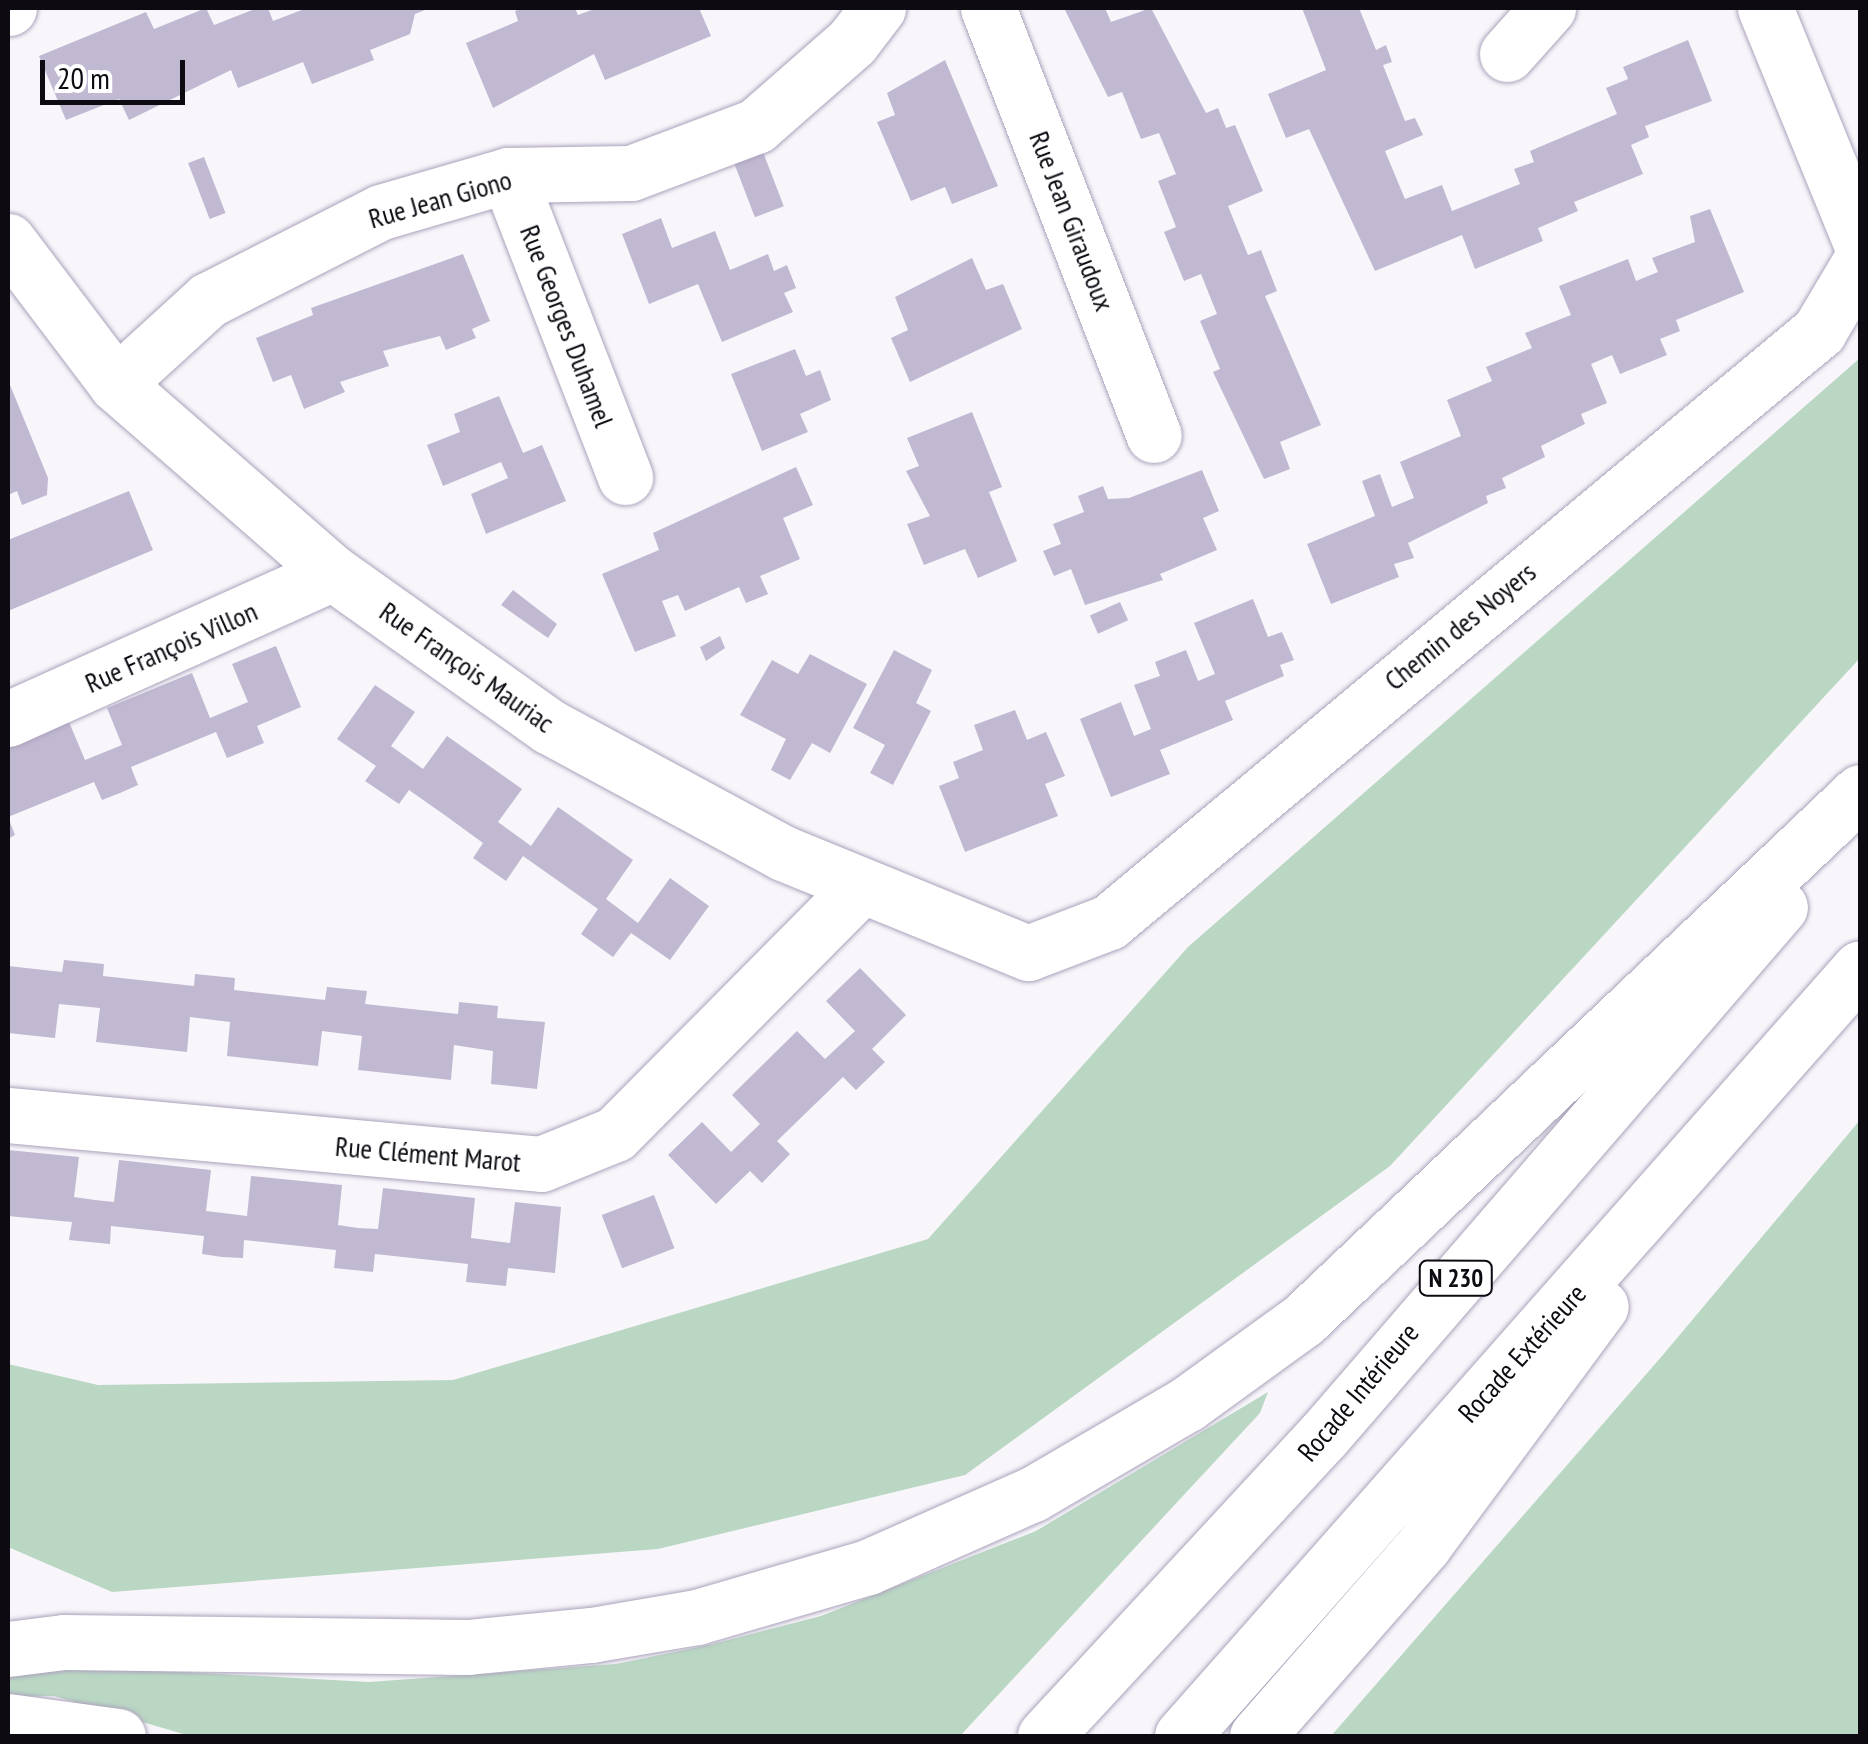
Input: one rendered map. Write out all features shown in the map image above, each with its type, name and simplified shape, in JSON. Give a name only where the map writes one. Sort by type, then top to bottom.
[{"type":"main road","name":"Rue Jean Giono","points":[[116,384],[208,300],[380,212],[508,175],[632,173],[756,126],[852,42],[878,8]]},
{"type":"main road","name":"Rue Jean Giraudoux","points":[[988,8],[1154,435]]},
{"type":"main road","points":[[1507,54],[1548,8]]},
{"type":"main road","points":[[1765,8],[1860,241]]},
{"type":"main road","name":"Rue Georges Duhamel","points":[[508,175],[625,477]]},
{"type":"main road","name":"Rue François Mauriac","points":[[8,241],[116,384],[333,573],[583,746],[861,886],[1028,953]]},
{"type":"main road","name":"Chemin des Noyers","points":[[1028,953],[1108,922],[1820,331],[1860,262]]},
{"type":"main road","name":"Rue François Villon","points":[[8,719],[333,573]]},
{"type":"main road","points":[[8,1648],[192,1643],[468,1648],[697,1617],[868,1568],[1034,1494],[1187,1404],[1303,1320],[1860,792]]},
{"type":"main road","name":"Rocade Intérieure","points":[[1045,1736],[1323,1436],[1860,814]]},
{"type":"main road","name":"Rue Clément Marot","points":[[8,1115],[541,1164],[615,1134],[861,886]]},
{"type":"main road","name":"Rocade Extérieure","points":[[1182,1736],[1860,968]]},
{"type":"main road","points":[[1256,1736],[1424,1546],[1547,1385],[1716,1135]]},
{"type":"main road","points":[[8,1619],[66,1618],[192,1643]]},
{"type":"main road","points":[[8,1721],[118,1736]]},
{"type":"green space","points":[[1860,358],[1860,658],[1390,1166],[965,1475],[658,1549],[112,1592],[8,1547],[8,1364],[98,1385],[453,1380],[928,1239],[1188,947]]},
{"type":"green space","points":[[1860,1120],[1860,1736],[1331,1736],[1662,1356]]},
{"type":"green space","points":[[1268,1392],[1260,1413],[960,1736],[190,1736],[54,1696],[8,1697],[8,1674],[89,1667],[369,1682],[616,1664],[713,1644],[821,1616],[1036,1531]]},
{"type":"building","points":[[206,8],[214,25],[257,8],[268,8],[273,21],[307,8],[430,8],[415,14],[410,34],[370,50],[374,60],[312,84],[303,62],[238,88],[231,70],[129,120],[119,99],[66,120],[39,56],[146,12],[154,29]]},
{"type":"building","points":[[575,8],[578,15],[597,8],[699,8],[711,36],[605,80],[594,54],[493,108],[466,43],[518,21],[515,11]]},
{"type":"building","points":[[1064,8],[1105,8],[1111,22],[1151,8],[1206,113],[1218,108],[1226,128],[1235,125],[1263,191],[1228,206],[1248,255],[1261,250],[1277,291],[1265,296],[1321,425],[1280,442],[1290,469],[1264,479],[1213,372],[1220,369],[1200,321],[1217,314],[1201,274],[1184,281],[1164,232],[1176,227],[1158,181],[1176,174],[1159,133],[1141,139],[1122,92],[1108,97]]},
{"type":"building","points":[[1302,8],[1359,8],[1376,50],[1386,45],[1392,62],[1383,65],[1405,121],[1415,118],[1423,135],[1385,151],[1405,199],[1442,185],[1452,211],[1520,184],[1514,169],[1534,162],[1530,151],[1617,114],[1606,88],[1628,79],[1623,67],[1688,40],[1712,101],[1645,126],[1649,137],[1631,145],[1643,174],[1574,202],[1578,211],[1538,228],[1543,241],[1475,269],[1462,235],[1375,271],[1309,129],[1286,138],[1268,94],[1326,70]]},
{"type":"building","points":[[945,60],[998,186],[952,204],[945,187],[911,201],[877,122],[895,115],[887,93]]},
{"type":"building","points":[[763,152],[784,206],[755,217],[734,163]]},
{"type":"building","points":[[204,157],[226,213],[210,219],[188,163]]},
{"type":"building","points":[[1710,209],[1744,292],[1676,320],[1680,331],[1660,339],[1667,355],[1620,374],[1612,355],[1591,364],[1607,403],[1581,414],[1585,424],[1541,446],[1545,457],[1502,478],[1506,488],[1486,496],[1488,503],[1408,543],[1414,558],[1394,564],[1399,577],[1331,604],[1307,544],[1375,516],[1362,481],[1380,474],[1392,507],[1414,498],[1400,462],[1461,436],[1447,400],[1492,381],[1486,367],[1532,348],[1525,333],[1571,315],[1559,286],[1628,259],[1636,281],[1658,272],[1652,258],[1695,242],[1690,216]]},
{"type":"building","points":[[661,218],[672,248],[715,231],[730,270],[768,254],[774,271],[787,265],[796,288],[784,293],[793,312],[722,342],[698,284],[649,304],[622,234]]},
{"type":"building","points":[[463,254],[490,321],[472,329],[476,338],[446,350],[440,336],[383,351],[389,366],[340,382],[345,392],[304,409],[291,375],[273,382],[256,338],[313,315],[311,308]]},
{"type":"building","points":[[972,258],[986,290],[1003,284],[1022,329],[910,382],[891,338],[908,330],[895,297]]},
{"type":"building","points":[[795,349],[806,376],[820,370],[831,400],[800,414],[808,432],[762,451],[731,374]]},
{"type":"building","points":[[8,380],[48,478],[47,495],[22,505],[17,491],[8,495]]},
{"type":"building","points":[[499,396],[523,453],[542,445],[566,501],[486,534],[471,494],[508,478],[501,462],[443,486],[427,445],[460,432],[454,414]]},
{"type":"building","points":[[972,412],[1002,487],[989,492],[1017,561],[978,578],[965,549],[924,565],[907,524],[930,516],[906,471],[919,466],[907,438]]},
{"type":"building","points":[[796,467],[813,505],[783,518],[800,559],[760,576],[768,594],[746,603],[739,587],[685,611],[678,595],[662,601],[676,636],[635,652],[602,574],[659,550],[653,533]]},
{"type":"building","points":[[1202,470],[1219,511],[1203,518],[1217,550],[1160,574],[1163,580],[1085,605],[1071,569],[1054,576],[1043,551],[1061,544],[1053,524],[1084,512],[1078,496],[1103,486],[1108,499],[1129,498]]},
{"type":"building","points":[[129,491],[153,550],[8,611],[8,540]]},
{"type":"building","points":[[513,590],[557,624],[548,638],[501,605]]},
{"type":"building","points":[[1253,599],[1268,637],[1282,632],[1294,660],[1280,665],[1284,676],[1225,701],[1233,720],[1160,750],[1170,774],[1111,797],[1080,719],[1121,702],[1134,736],[1151,729],[1134,685],[1160,676],[1155,662],[1186,650],[1198,681],[1215,674],[1194,623]]},
{"type":"building","points":[[1120,602],[1128,620],[1098,634],[1090,615]]},
{"type":"building","points":[[720,636],[725,648],[706,661],[700,647]]},
{"type":"building","points":[[276,646],[301,707],[257,726],[264,743],[227,758],[216,732],[131,767],[138,785],[120,793],[102,800],[94,782],[8,817],[8,747],[69,722],[85,760],[122,745],[107,708],[192,673],[210,718],[248,702],[232,664]]},
{"type":"building","points":[[894,650],[932,670],[916,703],[931,711],[893,785],[870,773],[885,745],[853,728]]},
{"type":"building","points":[[810,654],[867,684],[830,753],[812,743],[790,780],[771,770],[786,739],[740,715],[772,660],[798,674]]},
{"type":"building","points":[[375,685],[415,712],[391,746],[423,769],[447,736],[522,789],[498,822],[531,846],[558,807],[633,860],[606,899],[638,923],[670,878],[709,906],[670,960],[631,933],[613,957],[581,934],[598,909],[523,856],[506,881],[473,858],[483,843],[446,816],[409,790],[399,804],[365,781],[376,766],[337,739]]},
{"type":"building","points":[[1015,710],[1027,740],[1046,732],[1065,776],[1045,784],[1058,816],[965,852],[939,786],[959,778],[953,762],[983,750],[974,725]]},
{"type":"building","points":[[8,817],[15,835],[8,839]]},
{"type":"building","points":[[64,960],[104,964],[103,976],[194,986],[195,974],[235,978],[234,990],[325,1000],[327,987],[367,991],[365,1004],[458,1014],[459,1002],[498,1006],[497,1018],[545,1022],[537,1089],[491,1084],[493,1051],[454,1045],[451,1080],[358,1070],[362,1036],[322,1031],[318,1066],[227,1056],[230,1022],[190,1017],[187,1052],[96,1042],[100,1008],[59,1004],[55,1038],[8,1033],[8,966],[62,972]]},
{"type":"building","points":[[860,968],[906,1015],[872,1049],[885,1062],[856,1090],[843,1077],[777,1141],[790,1154],[762,1183],[750,1171],[716,1204],[668,1155],[702,1122],[731,1152],[760,1124],[732,1095],[797,1031],[825,1059],[855,1031],[826,1001]]},
{"type":"building","points":[[8,1150],[79,1157],[74,1197],[114,1202],[119,1160],[211,1170],[206,1211],[247,1216],[251,1176],[342,1185],[338,1225],[358,1228],[378,1229],[383,1188],[475,1198],[471,1238],[510,1243],[515,1202],[561,1207],[555,1273],[508,1268],[506,1286],[466,1282],[468,1264],[375,1254],[373,1272],[334,1268],[336,1250],[244,1240],[243,1258],[222,1257],[202,1254],[204,1236],[111,1226],[110,1244],[69,1240],[72,1222],[8,1216]]},
{"type":"building","points":[[654,1195],[674,1248],[622,1268],[602,1215]]}]
